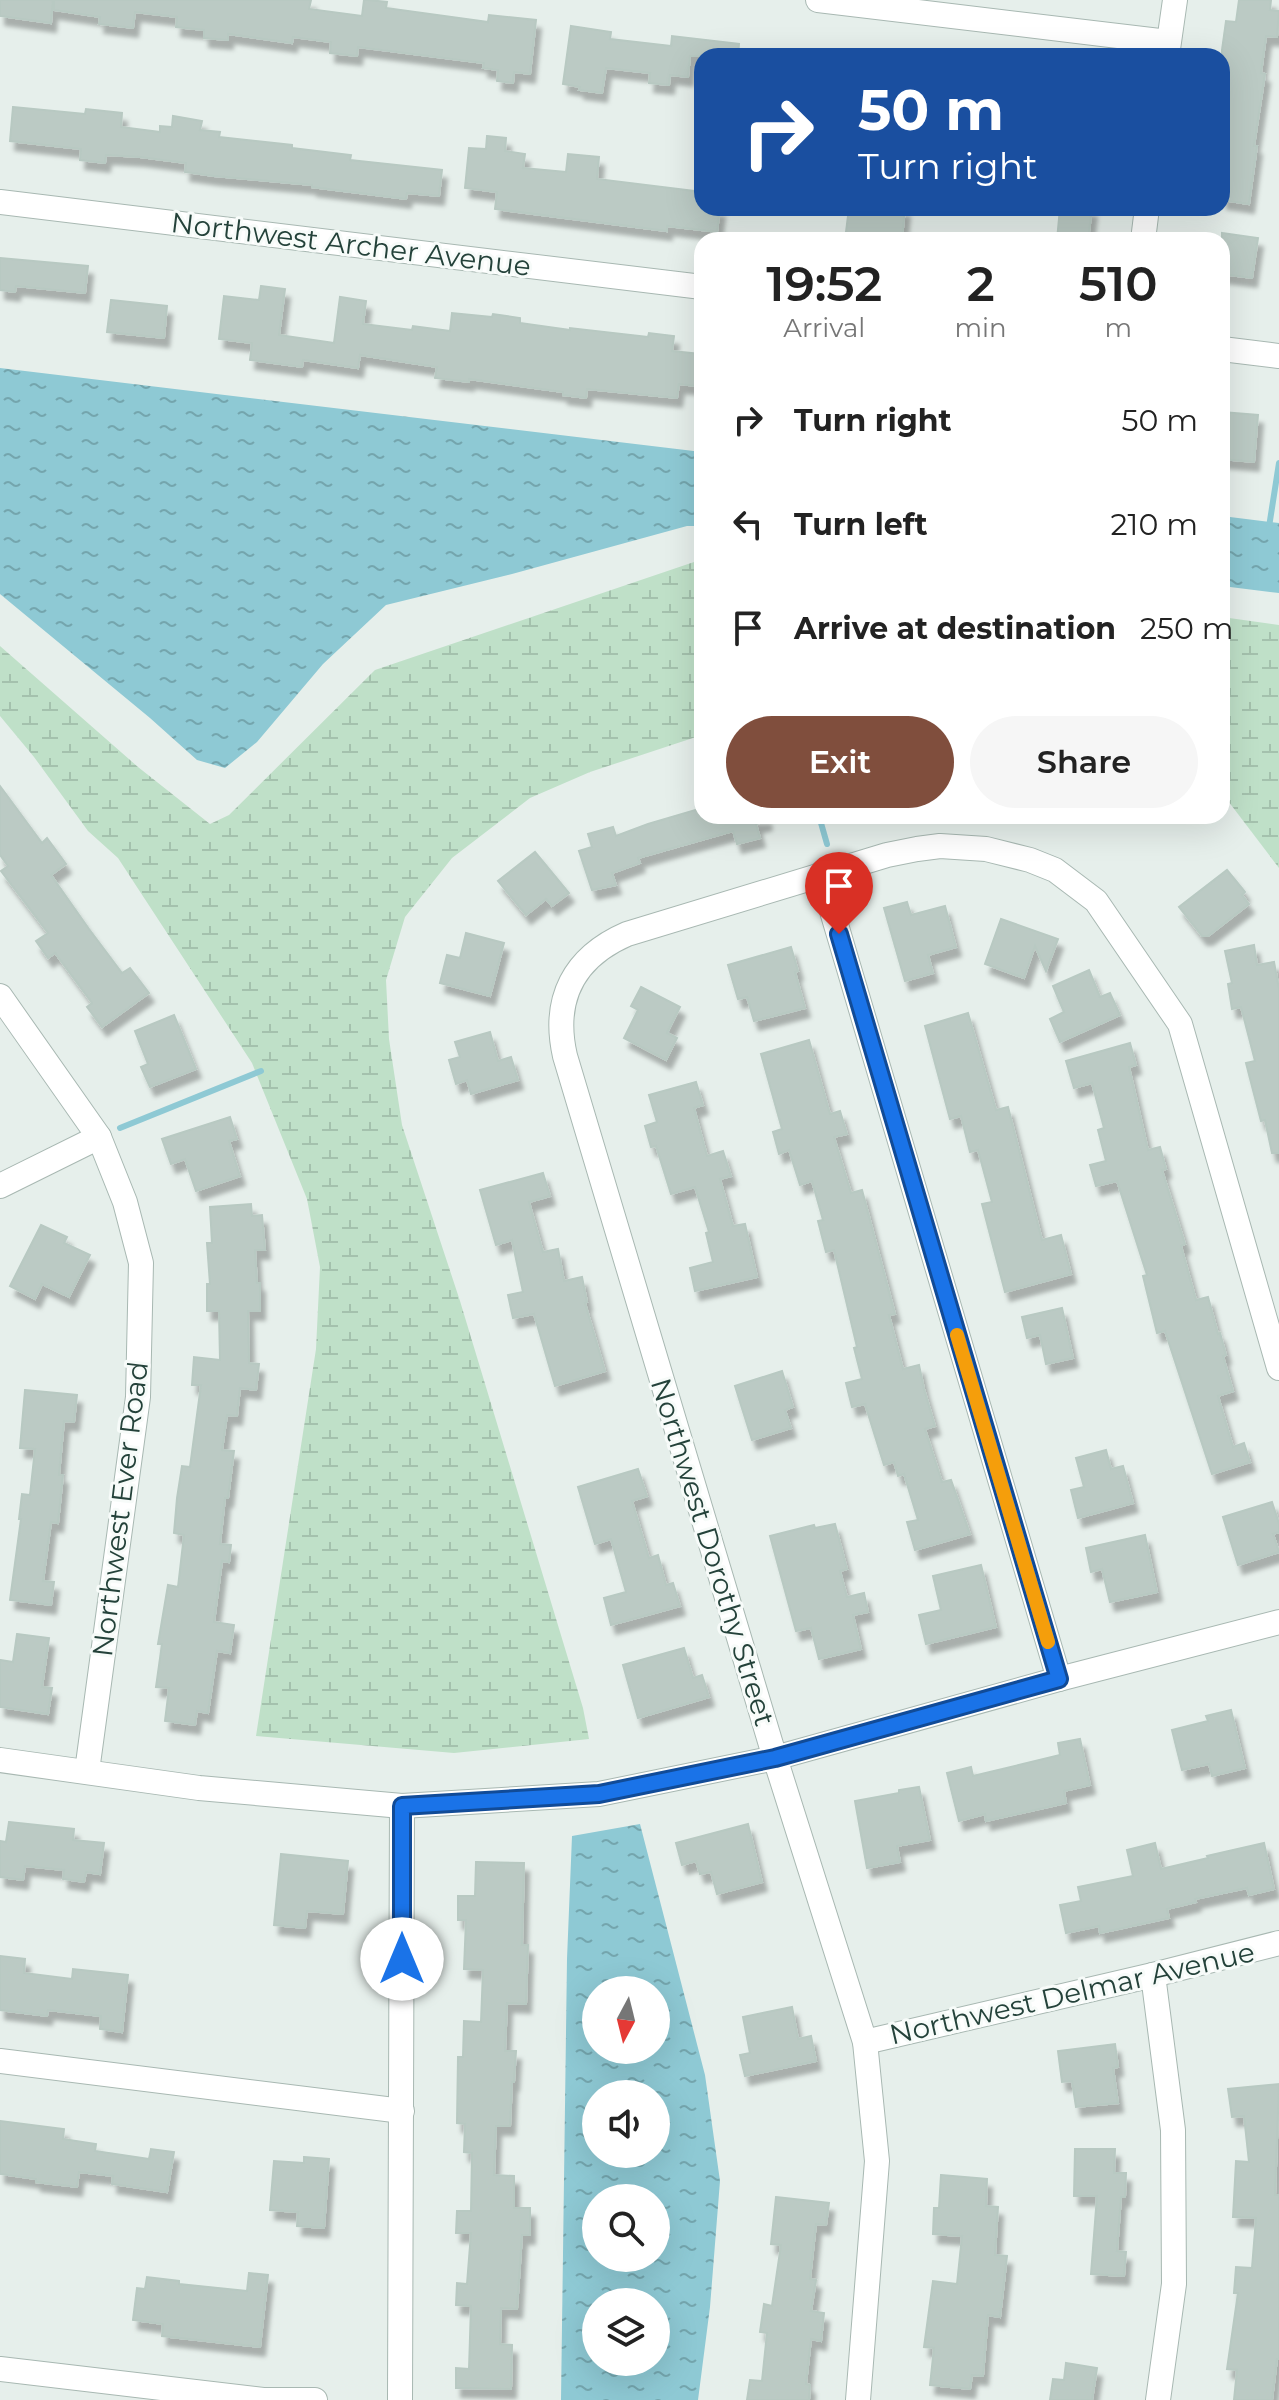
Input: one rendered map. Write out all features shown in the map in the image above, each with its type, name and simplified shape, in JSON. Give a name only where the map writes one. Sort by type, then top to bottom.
[{"type":"street","points":[[818,0],[1161,48]]},
{"type":"street","points":[[1168,48],[1175,0]]},
{"type":"street","name":"Northwest Archer Avenue","points":[[0,202],[694,286]]},
{"type":"street","points":[[1230,350],[1279,356]]},
{"type":"street","name":"Northwest Dorothy Street","points":[[858,2400],[877,2161],[865,2042],[775,1758],[565,1056],[560,1020],[566,993],[579,969],[594,953],[627,934],[887,855],[940,846],[986,849],[1055,870],[1096,901],[1180,1024],[1279,1368]]},
{"type":"street","points":[[821,874],[1059,1679]]},
{"type":"street","name":"Northwest Ever Road","points":[[0,996],[99,1137],[125,1202],[141,1263],[138,1397],[87,1771]]},
{"type":"street","points":[[0,1186],[99,1137]]},
{"type":"street","points":[[0,1760],[199,1788],[402,1806],[599,1794],[775,1758],[1279,1622]]},
{"type":"street","points":[[400,2400],[402,1806]]},
{"type":"street","name":"Northwest Delmar Avenue","points":[[865,2042],[1279,1943]]},
{"type":"street","points":[[1153,1975],[1173,2130],[1174,2284],[1158,2400]]},
{"type":"street","points":[[0,2061],[402,2111]]},
{"type":"street","points":[[0,2369],[263,2400],[315,2400]]},
{"type":"green space","points":[[694,562],[694,738],[590,772],[530,798],[452,858],[405,917],[386,980],[389,1039],[402,1125],[460,1301],[583,1708],[589,1739],[454,1753],[256,1736],[316,1349],[320,1267],[307,1199],[252,1063],[118,858],[88,831],[0,716],[0,646],[138,767],[210,824],[229,815],[375,670]]},
{"type":"green space","points":[[1230,618],[1279,625],[1279,868],[1230,804]]},
{"type":"water","points":[[0,368],[694,451],[694,526],[386,605],[323,664],[257,742],[225,768],[197,760],[0,594]]},
{"type":"water","points":[[1230,517],[1279,523],[1279,593],[1230,587]]},
{"type":"water","points":[[640,1824],[705,2075],[720,2181],[710,2307],[698,2400],[561,2400],[567,1959],[572,1836]]},
{"type":"building","points":[[0,0],[53,0],[51,23],[0,16]]},
{"type":"building","points":[[54,0],[311,0],[309,9],[362,16],[364,0],[368,0],[387,2],[386,8],[488,22],[489,15],[536,20],[530,74],[514,72],[513,83],[497,81],[498,70],[483,68],[484,63],[358,47],[357,56],[330,53],[331,42],[293,37],[292,43],[228,34],[228,40],[204,38],[204,30],[176,27],[177,17],[135,12],[133,28],[99,24],[100,17],[54,10]]},
{"type":"building","points":[[1239,0],[1271,0],[1270,10],[1279,11],[1277,37],[1266,36],[1261,73],[1265,74],[1249,204],[1230,201],[1230,48],[1222,48],[1226,21],[1236,22]]},
{"type":"building","points":[[571,26],[611,32],[610,39],[671,46],[672,36],[739,44],[739,48],[694,48],[688,77],[670,75],[669,85],[649,83],[650,73],[606,68],[602,93],[563,84]]},
{"type":"building","points":[[13,107],[85,114],[86,109],[122,113],[121,127],[160,132],[160,126],[172,127],[173,116],[202,121],[200,130],[220,132],[219,137],[351,155],[350,160],[442,170],[439,196],[407,193],[406,199],[312,185],[214,176],[185,172],[186,163],[140,157],[106,155],[105,163],[80,160],[81,149],[10,141]]},
{"type":"building","points":[[487,136],[506,138],[505,151],[525,154],[523,168],[566,172],[568,154],[599,157],[597,179],[694,191],[694,216],[719,216],[717,232],[667,226],[667,231],[495,209],[497,192],[465,188],[469,148],[486,149]]},
{"type":"building","points":[[848,216],[904,216],[903,232],[846,232]]},
{"type":"building","points":[[1059,216],[1091,216],[1089,232],[1058,232]]},
{"type":"building","points":[[1230,234],[1258,238],[1252,278],[1230,275]]},
{"type":"building","points":[[0,258],[88,266],[85,293],[16,286],[15,292],[0,290]]},
{"type":"building","points":[[261,286],[285,289],[279,335],[334,343],[340,297],[366,301],[363,324],[412,330],[413,326],[450,331],[452,313],[492,317],[493,314],[520,318],[520,323],[570,330],[648,337],[649,333],[674,336],[672,351],[694,353],[694,386],[679,384],[677,398],[587,389],[586,398],[469,379],[469,382],[435,378],[437,367],[360,355],[358,368],[303,360],[302,367],[250,360],[252,343],[219,339],[224,296],[259,300]]},
{"type":"building","points":[[111,300],[167,306],[164,338],[107,332]]},
{"type":"building","points":[[1230,413],[1258,415],[1254,462],[1230,460]]},
{"type":"building","points":[[0,786],[42,843],[47,838],[66,864],[51,875],[89,929],[122,973],[130,968],[149,993],[102,1027],[87,1007],[92,1003],[55,953],[48,958],[36,941],[48,933],[1,871],[8,866],[0,855]]},
{"type":"building","points":[[694,810],[694,824],[756,824],[760,838],[737,844],[733,831],[638,858],[640,863],[612,873],[616,885],[592,890],[579,851],[592,847],[588,834],[613,827],[616,836]]},
{"type":"building","points":[[535,852],[569,893],[552,906],[546,899],[526,915],[498,881]]},
{"type":"building","points":[[1227,870],[1245,892],[1242,895],[1249,904],[1208,936],[1202,936],[1179,907]]},
{"type":"building","points":[[907,902],[911,915],[945,906],[956,947],[928,955],[933,973],[905,981],[884,908]]},
{"type":"building","points":[[1001,919],[1058,939],[1046,971],[1035,946],[1024,978],[985,964]]},
{"type":"building","points":[[466,933],[504,943],[490,996],[440,983],[447,955],[460,958]]},
{"type":"building","points":[[1254,945],[1257,965],[1274,962],[1279,989],[1279,1153],[1272,1153],[1265,1120],[1261,1121],[1246,1063],[1255,1061],[1241,1007],[1232,1009],[1228,984],[1232,983],[1225,951]]},
{"type":"building","points":[[791,947],[805,1008],[754,1021],[747,997],[738,999],[728,965]]},
{"type":"building","points":[[1089,970],[1100,997],[1110,993],[1120,1015],[1060,1042],[1050,1019],[1064,1012],[1053,986]]},
{"type":"building","points":[[641,987],[680,1007],[667,1033],[677,1038],[666,1060],[624,1038],[638,1010],[631,1006]]},
{"type":"building","points":[[968,1013],[996,1110],[1008,1107],[1042,1240],[1061,1235],[1071,1274],[1005,1292],[982,1204],[992,1202],[978,1150],[970,1152],[961,1116],[950,1119],[925,1026]]},
{"type":"building","points":[[174,1015],[196,1069],[150,1087],[141,1067],[148,1064],[135,1031]]},
{"type":"building","points":[[490,1032],[498,1061],[511,1057],[518,1080],[471,1094],[467,1080],[456,1084],[449,1060],[460,1057],[455,1042]]},
{"type":"building","points":[[809,1040],[830,1114],[840,1111],[847,1134],[834,1137],[851,1193],[862,1190],[895,1314],[889,1315],[903,1369],[919,1365],[935,1426],[925,1429],[942,1482],[951,1480],[970,1534],[915,1550],[907,1522],[918,1520],[904,1474],[898,1476],[894,1462],[884,1465],[865,1404],[852,1407],[846,1383],[862,1379],[854,1348],[857,1347],[834,1250],[826,1252],[818,1221],[823,1220],[812,1181],[800,1185],[789,1150],[779,1154],[773,1132],[782,1129],[761,1054]]},
{"type":"building","points":[[1130,1043],[1136,1065],[1129,1067],[1148,1150],[1160,1147],[1166,1169],[1162,1170],[1185,1244],[1181,1246],[1196,1300],[1208,1297],[1226,1355],[1223,1356],[1233,1391],[1218,1396],[1233,1447],[1244,1443],[1250,1462],[1212,1474],[1165,1331],[1157,1333],[1143,1276],[1147,1275],[1117,1181],[1096,1186],[1090,1165],[1106,1161],[1098,1130],[1104,1128],[1092,1083],[1074,1088],[1066,1061]]},
{"type":"building","points":[[696,1082],[703,1105],[694,1108],[707,1156],[723,1151],[731,1176],[720,1179],[733,1226],[745,1224],[757,1277],[695,1291],[690,1268],[713,1262],[706,1233],[709,1232],[695,1187],[671,1194],[656,1146],[651,1147],[645,1126],[657,1122],[649,1095]]},
{"type":"building","points":[[230,1117],[237,1139],[229,1141],[240,1176],[196,1191],[185,1159],[171,1164],[162,1139]]},
{"type":"building","points":[[543,1173],[550,1196],[529,1202],[543,1252],[558,1249],[564,1281],[582,1277],[585,1303],[605,1371],[555,1386],[534,1314],[513,1318],[508,1295],[523,1292],[512,1240],[496,1245],[480,1190]]},
{"type":"building","points":[[251,1204],[252,1216],[262,1215],[265,1250],[255,1250],[260,1311],[248,1311],[249,1363],[259,1364],[256,1390],[240,1388],[237,1416],[227,1415],[222,1450],[234,1451],[220,1544],[231,1545],[229,1562],[222,1561],[214,1622],[234,1625],[230,1653],[217,1651],[208,1713],[197,1711],[195,1725],[165,1721],[169,1688],[156,1687],[162,1644],[158,1644],[168,1585],[178,1587],[184,1535],[174,1533],[177,1498],[182,1466],[190,1467],[201,1385],[192,1385],[194,1357],[220,1360],[219,1311],[207,1311],[207,1284],[210,1284],[207,1243],[212,1243],[210,1207]]},
{"type":"building","points":[[41,1225],[67,1237],[64,1243],[90,1255],[69,1297],[42,1284],[35,1299],[10,1286]]},
{"type":"building","points":[[1062,1308],[1073,1358],[1046,1364],[1040,1335],[1027,1338],[1022,1317]]},
{"type":"building","points":[[782,1371],[793,1407],[785,1410],[791,1428],[752,1440],[735,1386]]},
{"type":"building","points":[[25,1390],[77,1395],[74,1422],[64,1421],[58,1523],[51,1522],[43,1581],[54,1582],[51,1605],[10,1600],[22,1494],[30,1495],[35,1449],[20,1448]]},
{"type":"building","points":[[1106,1450],[1111,1469],[1123,1466],[1133,1503],[1078,1518],[1071,1490],[1084,1487],[1076,1458]]},
{"type":"building","points":[[638,1469],[647,1496],[632,1501],[649,1558],[658,1555],[666,1585],[673,1583],[680,1606],[611,1625],[604,1598],[626,1592],[611,1539],[595,1544],[578,1487]]},
{"type":"building","points":[[1272,1502],[1279,1524],[1279,1532],[1273,1534],[1279,1552],[1238,1565],[1223,1517]]},
{"type":"building","points":[[835,1524],[847,1569],[840,1571],[847,1597],[864,1593],[868,1612],[853,1615],[861,1649],[819,1659],[811,1628],[796,1631],[770,1536],[814,1525],[815,1528]]},
{"type":"building","points":[[1145,1535],[1157,1592],[1110,1602],[1102,1569],[1091,1572],[1086,1548]]},
{"type":"building","points":[[981,1565],[996,1627],[926,1644],[919,1615],[941,1610],[933,1576]]},
{"type":"building","points":[[17,1634],[49,1638],[42,1687],[52,1688],[48,1714],[0,1707],[0,1660],[13,1662]]},
{"type":"building","points":[[684,1648],[693,1678],[702,1675],[709,1697],[638,1718],[623,1665]]},
{"type":"building","points":[[1231,1710],[1245,1768],[1212,1776],[1209,1764],[1182,1770],[1172,1730],[1208,1721],[1206,1716]]},
{"type":"building","points":[[1080,1739],[1090,1785],[1064,1791],[1066,1803],[986,1821],[985,1814],[959,1821],[947,1773],[971,1767],[973,1776],[1060,1755],[1058,1743]]},
{"type":"building","points":[[919,1787],[930,1840],[897,1846],[900,1862],[867,1868],[855,1801]]},
{"type":"building","points":[[9,1822],[74,1829],[73,1840],[104,1843],[100,1874],[86,1872],[84,1882],[63,1879],[64,1870],[25,1866],[23,1880],[0,1877],[0,1841],[6,1842]]},
{"type":"building","points":[[748,1824],[762,1882],[717,1894],[711,1872],[700,1874],[696,1861],[682,1865],[676,1843]]},
{"type":"building","points":[[1155,1843],[1161,1869],[1264,1843],[1274,1889],[1249,1895],[1247,1888],[1195,1899],[1196,1902],[1167,1909],[1169,1918],[1100,1933],[1099,1926],[1066,1933],[1060,1905],[1081,1901],[1078,1887],[1133,1876],[1127,1850]]},
{"type":"building","points":[[281,1854],[348,1861],[343,1914],[307,1911],[305,1928],[274,1925]]},
{"type":"building","points":[[476,1862],[524,1863],[522,1945],[528,1945],[526,2004],[507,2003],[505,2051],[516,2051],[514,2082],[510,2126],[496,2126],[494,2175],[514,2176],[514,2208],[530,2208],[530,2235],[522,2235],[517,2309],[501,2308],[500,2344],[512,2345],[511,2389],[456,2388],[456,2368],[469,2369],[471,2306],[456,2305],[457,2283],[467,2284],[471,2233],[456,2233],[457,2211],[471,2211],[472,2153],[464,2152],[465,2124],[457,2123],[458,2057],[463,2057],[464,2021],[481,2022],[483,1970],[464,1969],[466,1920],[458,1920],[458,1896],[475,1896]]},
{"type":"building","points":[[0,1956],[25,1959],[24,1973],[72,1979],[73,1969],[128,1975],[122,2032],[100,2029],[101,2016],[48,2010],[47,2016],[0,2010]]},
{"type":"building","points":[[792,2007],[798,2039],[811,2036],[816,2061],[745,2076],[740,2055],[750,2053],[743,2017]]},
{"type":"building","points":[[1115,2044],[1118,2067],[1113,2068],[1118,2103],[1076,2107],[1072,2081],[1062,2082],[1058,2051]]},
{"type":"building","points":[[1279,2084],[1275,2195],[1279,2195],[1279,2359],[1272,2400],[1234,2400],[1237,2370],[1227,2369],[1238,2293],[1234,2293],[1236,2267],[1252,2268],[1256,2218],[1233,2217],[1236,2161],[1249,2162],[1244,2116],[1232,2117],[1228,2089]]},
{"type":"building","points":[[0,2121],[64,2129],[63,2139],[96,2144],[95,2151],[149,2159],[151,2149],[174,2152],[167,2192],[112,2184],[113,2176],[79,2172],[77,2187],[0,2174]]},
{"type":"building","points":[[1075,2149],[1115,2149],[1114,2173],[1126,2173],[1117,2251],[1126,2252],[1124,2276],[1091,2274],[1097,2196],[1074,2196]]},
{"type":"building","points":[[304,2157],[329,2159],[324,2228],[297,2226],[298,2212],[270,2210],[274,2161],[304,2163]]},
{"type":"building","points":[[941,2175],[987,2179],[986,2206],[998,2207],[995,2255],[1007,2256],[1000,2317],[988,2315],[983,2376],[972,2375],[970,2389],[930,2385],[934,2348],[924,2347],[933,2281],[957,2284],[962,2236],[933,2234],[934,2208],[939,2208]]},
{"type":"building","points":[[776,2197],[829,2203],[826,2225],[816,2224],[810,2279],[816,2280],[811,2311],[824,2313],[821,2341],[811,2339],[806,2384],[810,2385],[809,2400],[747,2400],[750,2380],[762,2381],[767,2333],[760,2332],[764,2304],[772,2306],[781,2245],[771,2244]]},
{"type":"building","points":[[249,2273],[268,2275],[260,2347],[162,2336],[163,2324],[133,2320],[137,2288],[145,2289],[147,2277],[179,2281],[179,2284],[247,2291]]},
{"type":"building","points":[[1066,2363],[1097,2368],[1092,2400],[1050,2400],[1053,2379],[1064,2380]]},
{"type":"waterway","points":[[1269,527],[1279,463]]},
{"type":"waterway","points":[[821,824],[827,844]]},
{"type":"waterway","points":[[120,1128],[261,1071]]},
{"type":"slow traffic","points":[[957,1335],[1048,1642]]},
{"type":"route","points":[[402,1959],[402,1806],[599,1794],[775,1758],[1059,1679],[839,934]]}]
